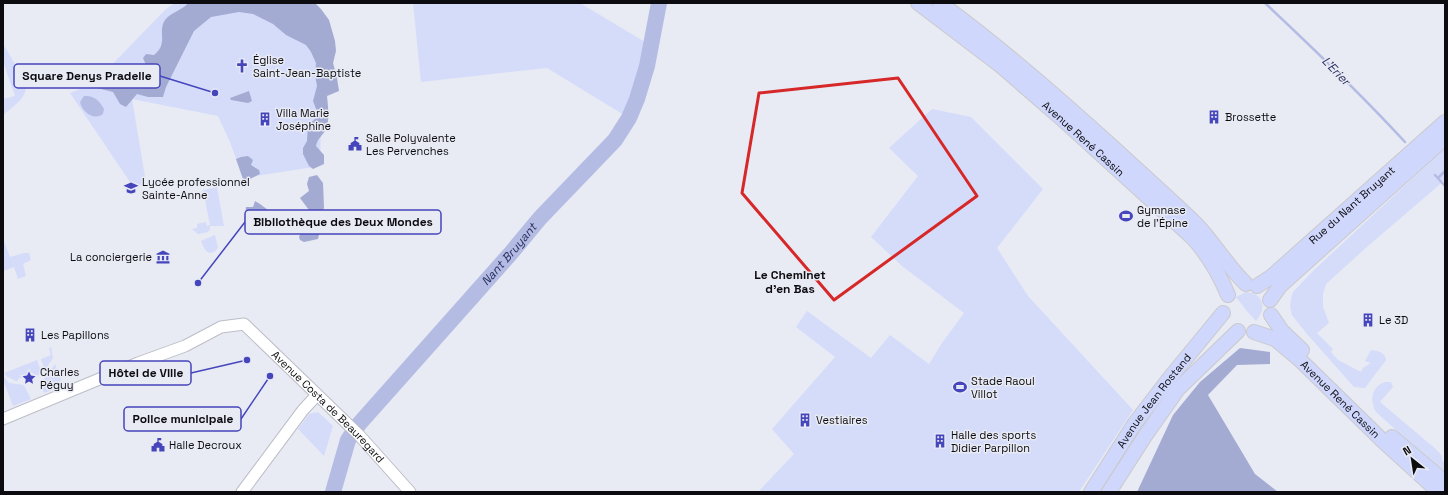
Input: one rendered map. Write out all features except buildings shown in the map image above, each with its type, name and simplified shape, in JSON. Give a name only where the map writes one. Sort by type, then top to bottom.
[{"type":"main road","name":"Avenue René Cassin","points":[[918,3],[1001,66],[1062,119],[1193,238],[1208,255],[1221,278],[1228,295]]},
{"type":"main road","name":"Avenue René Cassin","points":[[940,3],[1013,60],[1071,110],[1196,225],[1217,249],[1232,271],[1251,285]]},
{"type":"main road","name":"Rue du Nant Bruyant","points":[[1251,285],[1271,277],[1445,122]]},
{"type":"main road","name":"Rue du Nant Bruyant","points":[[1270,300],[1280,286],[1445,138]]},
{"type":"main road","points":[[1223,313],[1229,324],[1238,331],[1246,333],[1254,332],[1262,328],[1268,322],[1271,315],[1272,307],[1265,292],[1251,285],[1235,287],[1228,295]]},
{"type":"main road","name":"Avenue Jean Rostand","points":[[1091,492],[1136,423],[1168,380],[1223,313],[1224,303],[1228,295]]},
{"type":"main road","name":"Avenue René Cassin","points":[[1271,315],[1282,331],[1339,385],[1359,407],[1445,482]]},
{"type":"main road","name":"Avenue Jean Rostand","points":[[1109,492],[1145,436],[1178,389],[1238,331]]},
{"type":"main road","name":"Avenue René Cassin","points":[[1254,332],[1275,339],[1294,355],[1384,442],[1439,492]]},
{"type":"street","name":"Avenue Costa de Beauregard","points":[[3,419],[127,367],[185,346],[221,327],[244,324],[359,436],[410,492]]},
{"type":"street","points":[[242,492],[303,410],[317,395]]},
{"type":"highlighted area","points":[[898,78],[977,196],[834,300],[742,193],[759,93]]},
{"type":"shaded area","points":[[175,3],[311,3],[323,29],[320,166],[243,178],[230,142],[218,116],[132,99],[145,177],[144,185],[140,187],[132,185],[70,93],[85,87],[101,76],[166,9]]},
{"type":"shaded area","points":[[188,3],[315,3],[321,9],[329,20],[335,41],[336,51],[333,63],[339,91],[327,96],[328,121],[325,132],[316,146],[324,155],[324,164],[313,169],[309,166],[303,154],[303,148],[307,141],[308,125],[318,114],[313,101],[317,86],[315,75],[316,63],[311,52],[306,45],[286,35],[273,24],[253,14],[239,12],[211,17],[194,31],[166,87],[163,97],[148,97],[137,94],[126,107],[120,104],[113,92],[97,88],[93,81],[100,75],[119,75],[147,83],[153,81],[143,58],[146,54],[154,55],[158,51],[162,42],[162,29],[165,20]]},
{"type":"shaded area","points":[[413,3],[580,3],[645,42],[639,78],[624,115],[547,68],[421,82]]},
{"type":"shaded area","points":[[3,44],[26,82],[26,88],[23,97],[16,105],[3,115],[3,99],[15,96],[3,61]]},
{"type":"shaded area","points":[[249,91],[252,101],[248,103],[231,100],[230,98]]},
{"type":"shaded area","points":[[84,96],[91,96],[99,101],[104,109],[103,114],[100,116],[92,116],[86,112],[81,106],[80,102]]},
{"type":"shaded area","name":"Stade Raoul Villot","points":[[932,109],[971,117],[1043,189],[997,248],[1028,296],[1133,410],[1079,492],[758,492],[794,454],[772,429],[835,357],[796,327],[807,311],[871,358],[890,335],[929,364],[964,313],[902,266],[871,237],[918,176],[889,148]]},
{"type":"shaded area","points":[[1445,148],[1445,180],[1326,284],[1323,294],[1323,307],[1329,323],[1317,333],[1333,349],[1331,352],[1338,360],[1361,372],[1363,368],[1371,363],[1365,361],[1371,350],[1381,352],[1386,360],[1365,388],[1354,387],[1292,315],[1290,307],[1293,292],[1314,270]]},
{"type":"shaded area","points":[[248,156],[253,160],[251,165],[259,170],[260,174],[244,182],[236,159]]},
{"type":"shaded area","points":[[317,175],[323,183],[324,207],[322,222],[318,239],[304,242],[300,240],[299,237],[309,210],[300,198],[309,191],[307,184],[309,177]]},
{"type":"shaded area","points":[[217,187],[224,226],[210,226],[208,232],[198,234],[192,229],[197,228],[197,224],[206,222],[207,226],[210,225],[203,190]]},
{"type":"shaded area","points":[[255,201],[268,210],[267,216],[257,215],[253,221],[244,224],[246,207],[253,207]]},
{"type":"shaded area","points":[[215,235],[218,248],[214,252],[209,253],[201,241]]},
{"type":"shaded area","points":[[3,239],[10,257],[29,253],[31,260],[23,264],[26,276],[18,279],[14,267],[3,271]]},
{"type":"shaded area","points":[[1246,292],[1257,295],[1262,302],[1262,312],[1256,321],[1236,297]]},
{"type":"shaded area","points":[[51,347],[53,358],[45,370],[41,359],[51,355],[49,348]]},
{"type":"shaded area","points":[[1240,348],[1270,352],[1270,364],[1237,365],[1208,395],[1255,474],[1278,492],[1137,492],[1173,415],[1200,382]]},
{"type":"shaded area","points":[[37,360],[41,371],[38,376],[32,373],[16,381],[6,376],[4,373]]},
{"type":"shaded area","points":[[55,364],[61,379],[58,388],[44,393],[42,385],[43,381]]},
{"type":"shaded area","points":[[3,376],[9,383],[24,385],[31,399],[13,406],[3,380]]},
{"type":"shaded area","points":[[1385,382],[1391,382],[1393,387],[1380,402],[1437,450],[1445,463],[1445,474],[1376,412],[1372,399],[1373,394],[1377,387]]},
{"type":"shaded area","points":[[318,412],[333,426],[324,456],[298,429],[309,414]]},
{"type":"waterway","name":"Nant Bruyant","points":[[333,492],[348,440],[359,424],[511,253],[540,218],[615,140],[629,118],[637,99],[647,66],[659,3]]},
{"type":"waterway","name":"L'Erier","points":[[1265,3],[1336,71],[1405,142]]},
{"type":"waterway","points":[[1438,178],[1445,171]]},
{"type":"waterway","points":[[1435,175],[1445,186]]},
{"type":"place","name":"Église Saint-Jean-Baptiste","points":[[242,66]]},
{"type":"place","name":"Square Denys Pradelle","points":[[215,93]]},
{"type":"place","name":"Brossette","points":[[1214,117]]},
{"type":"place","name":"Villa Marie Joséphine","points":[[265,119]]},
{"type":"place","name":"Salle Polyvalente Les Pervenches","points":[[355,144]]},
{"type":"place","name":"Lycée professionnel Sainte-Anne","points":[[131,188]]},
{"type":"place","name":"Gymnase de l'Épine","points":[[1126,216]]},
{"type":"place","name":"La conciergerie","points":[[163,257]]},
{"type":"place","name":"Bibliothèque des Deux Mondes","points":[[198,283]]},
{"type":"place","name":"Le 3D","points":[[1368,320]]},
{"type":"place","name":"Les Papillons","points":[[30,335]]},
{"type":"place","name":"Hôtel de Ville","points":[[247,360]]},
{"type":"place","name":"Police municipale","points":[[270,376]]},
{"type":"place","name":"Charles Péguy","points":[[29,378]]},
{"type":"place","name":"Stade Raoul Villot","points":[[960,387]]},
{"type":"place","name":"Vestiaires","points":[[805,420]]},
{"type":"place","name":"Halle des sports Didier Parpillon","points":[[940,441]]},
{"type":"place","name":"Halle Decroux","points":[[158,445]]},
{"type":"district","name":"Le Cheminet d'en Bas","points":[[790,282]]}]
